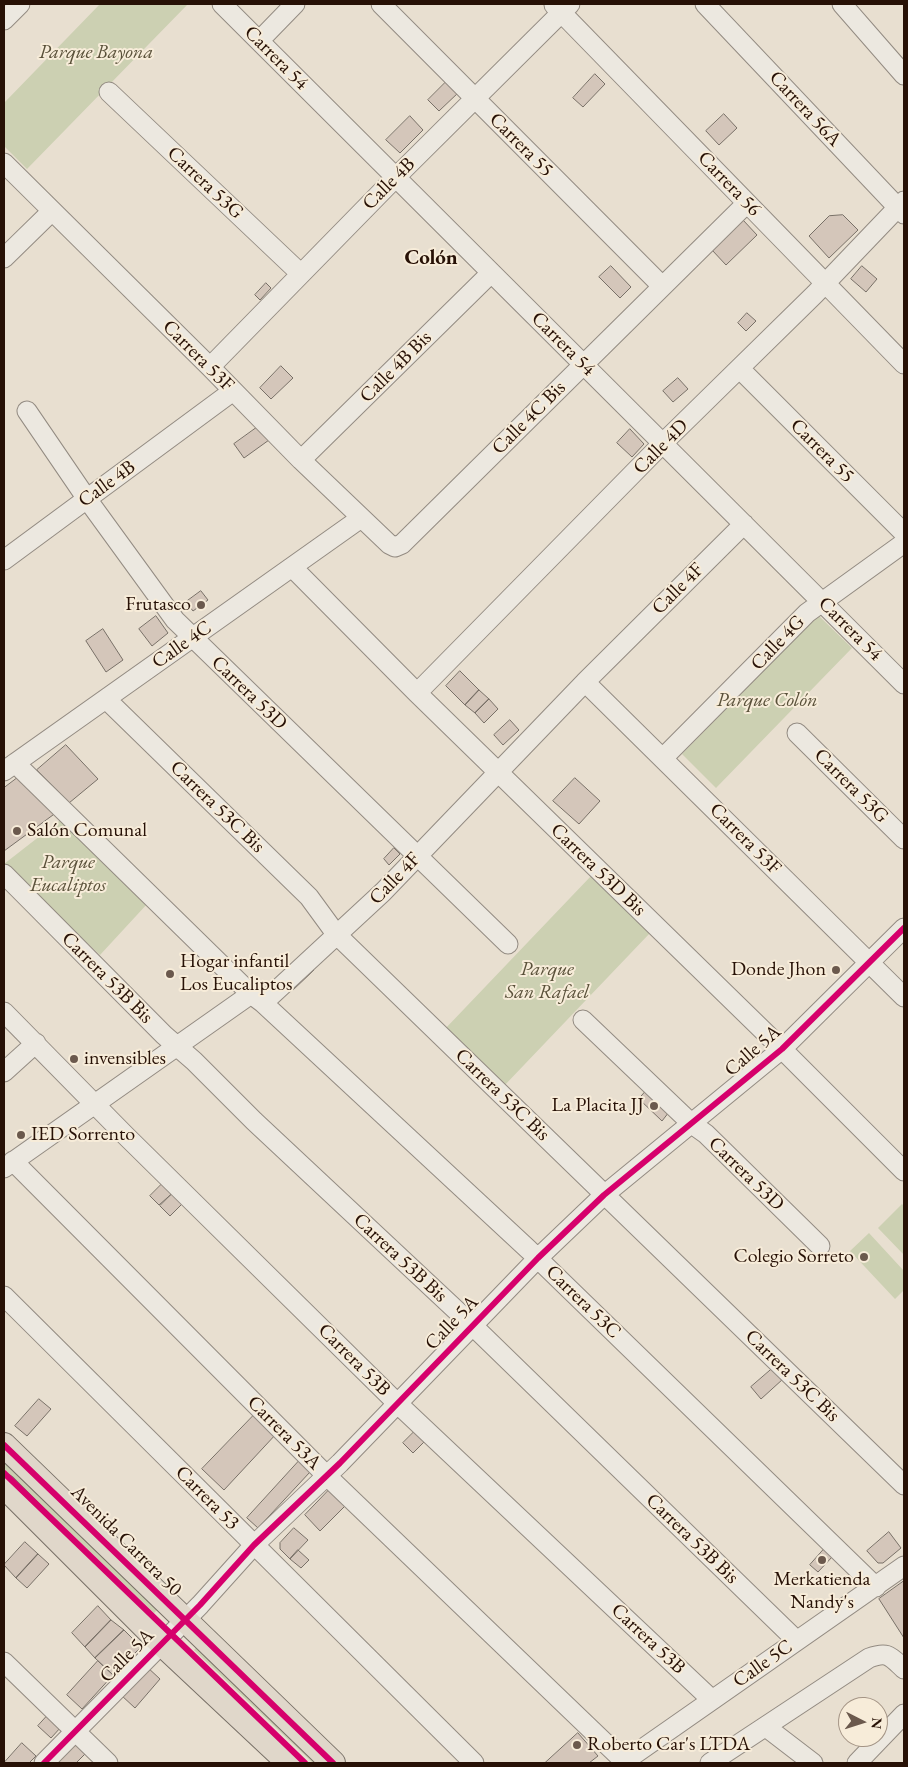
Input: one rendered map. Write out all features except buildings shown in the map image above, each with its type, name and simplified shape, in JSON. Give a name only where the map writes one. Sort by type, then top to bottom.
[{"type":"main road","name":"Avenida Carrera 50","points":[[4,1445],[333,1763]]},
{"type":"main road","points":[[4,1486],[162,1644],[289,1763]]},
{"type":"street","points":[[4,20],[20,4]]},
{"type":"street","name":"Carrera 54","points":[[222,4],[904,684]]},
{"type":"street","points":[[259,41],[295,4]]},
{"type":"street","name":"Carrera 55","points":[[381,4],[662,286]]},
{"type":"street","name":"Carrera 56A","points":[[705,4],[902,208]]},
{"type":"street","points":[[842,4],[904,75]]},
{"type":"street","name":"Calle 4B","points":[[210,367],[561,7]]},
{"type":"street","name":"Carrera 56","points":[[561,7],[747,203],[904,364]]},
{"type":"street","name":"Carrera 53G","points":[[109,92],[301,274]]},
{"type":"street","name":"Carrera 53F","points":[[4,163],[51,212],[109,280],[210,367],[301,460],[389,544],[395,547]]},
{"type":"street","name":"Calle 4C Bis","points":[[395,547],[402,544],[747,203]]},
{"type":"street","name":"Calle 4D","points":[[417,693],[663,444],[902,208]]},
{"type":"street","points":[[4,258],[51,212]]},
{"type":"street","name":"Calle 4B Bis","points":[[301,460],[492,272]]},
{"type":"street","name":"Carrera 55","points":[[740,369],[904,533]]},
{"type":"street","name":"Calle 4B","points":[[4,560],[233,391]]},
{"type":"street","name":"Carrera 53D","points":[[26,411],[175,620],[508,944]]},
{"type":"street","name":"Calle 4C","points":[[9,767],[361,518]]},
{"type":"street","name":"Calle 4F","points":[[8,1164],[176,1046],[257,998],[359,916],[585,682],[744,524]]},
{"type":"street","name":"Calle 4G","points":[[664,758],[821,601],[904,543]]},
{"type":"street","name":"Carrera 53D Bis","points":[[292,568],[904,1171]]},
{"type":"street","name":"Carrera 53F","points":[[585,682],[904,997]]},
{"type":"street","name":"Carrera 53C Bis","points":[[106,698],[309,897],[336,934],[904,1485]]},
{"type":"street","name":"Carrera 53G","points":[[797,733],[904,839]]},
{"type":"street","name":"Carrera 53C","points":[[9,767],[538,1258],[876,1587]]},
{"type":"street","name":"Carrera 53B Bis","points":[[4,874],[176,1046],[472,1325],[797,1641]]},
{"type":"street","name":"Calle 5A","points":[[44,1763],[162,1644],[254,1545],[398,1404],[538,1258],[604,1195],[782,1049],[871,963],[904,928]]},
{"type":"street","name":"Carrera 53B","points":[[4,1012],[398,1404],[712,1700]]},
{"type":"street","name":"Carrera 53D","points":[[584,1020],[692,1124],[706,1134],[820,1246]]},
{"type":"street","points":[[4,1072],[36,1043]]},
{"type":"street","name":"Carrera 53A","points":[[8,1164],[326,1476],[624,1762]]},
{"type":"street","name":"Carrera 53","points":[[4,1296],[474,1763]]},
{"type":"street","name":"Calle 5C","points":[[624,1762],[904,1566]]},
{"type":"street","points":[[710,1763],[869,1658],[881,1654],[890,1656],[904,1668]]},
{"type":"street","points":[[4,1662],[108,1763]]},
{"type":"street","points":[[857,1763],[904,1714]]},
{"type":"street","points":[[766,1726],[813,1763]]},
{"type":"green space","name":"Parque Bayona","points":[[100,4],[188,4],[27,169],[4,146],[4,103]]},
{"type":"green space","name":"Parque Colón","points":[[818,615],[852,648],[716,788],[682,754]]},
{"type":"green space","name":"Parque Eucaliptos","points":[[63,818],[148,903],[100,955],[4,866],[4,864]]},
{"type":"green space","name":"Parque San Rafael","points":[[591,876],[650,933],[503,1087],[444,1030]]},
{"type":"green space","points":[[902,1204],[904,1206],[904,1255],[878,1228]]},
{"type":"green space","points":[[869,1233],[904,1271],[904,1290],[895,1299],[850,1251]]},
{"type":"green space","points":[[4,1453],[161,1606],[154,1613],[4,1469]]},
{"type":"green space","points":[[200,1643],[326,1763],[313,1763],[194,1650]]},
{"type":"cycle path","points":[[44,1763],[200,1605],[254,1545],[340,1463],[538,1258],[604,1195],[782,1049],[904,928]]},
{"type":"cycle path","points":[[4,1445],[333,1763]]},
{"type":"cycle path","points":[[4,1473],[305,1763]]},
{"type":"place","name":"Frutasco","points":[[201,605]]},
{"type":"place","name":"Salón Comunal","points":[[17,831]]},
{"type":"place","name":"Donde Jhon","points":[[836,970]]},
{"type":"place","name":"Hogar infantil Los Eucaliptos","points":[[170,974]]},
{"type":"place","name":"invensibles","points":[[74,1059]]},
{"type":"place","name":"La Placita JJ","points":[[654,1106]]},
{"type":"place","name":"IED Sorrento","points":[[21,1135]]},
{"type":"place","name":"Colegio Sorreto","points":[[864,1257]]},
{"type":"place","name":"Merkatienda Nandy's","points":[[822,1560]]},
{"type":"place","name":"Roberto Car's LTDA","points":[[577,1745]]},
{"type":"district","name":"Colón","points":[[431,258]]}]
